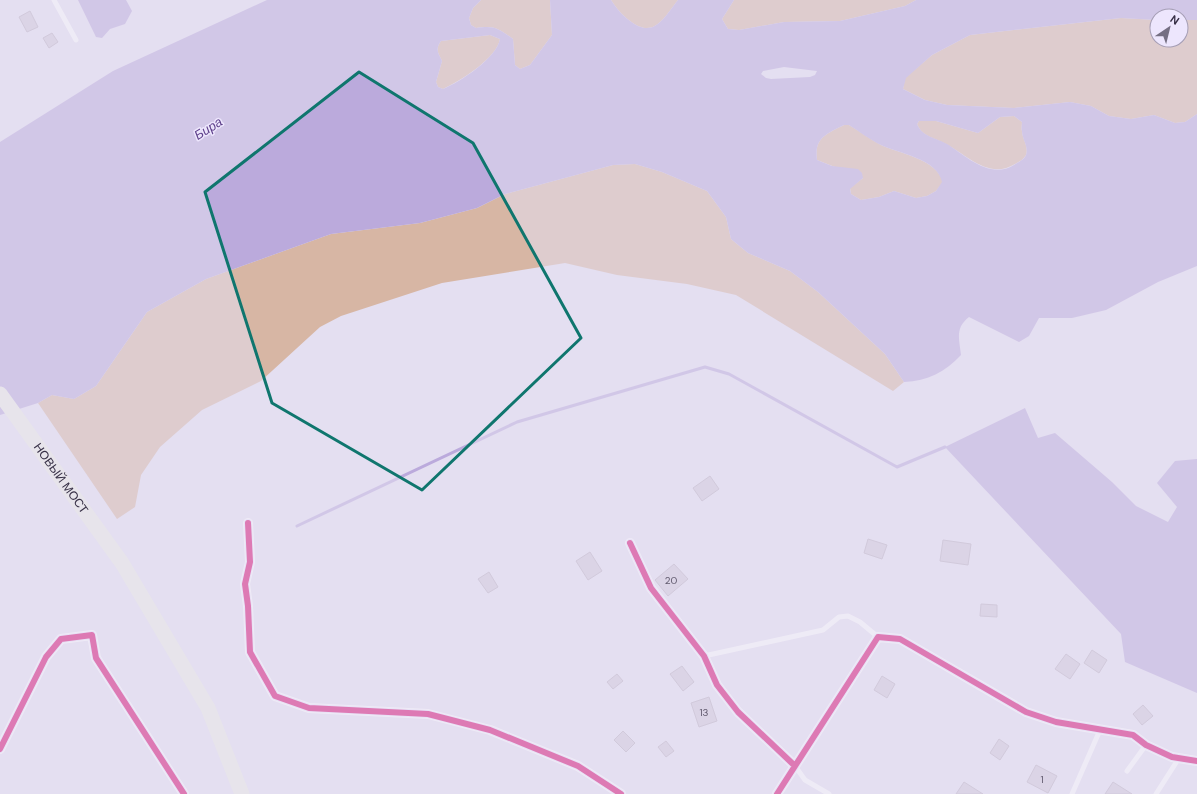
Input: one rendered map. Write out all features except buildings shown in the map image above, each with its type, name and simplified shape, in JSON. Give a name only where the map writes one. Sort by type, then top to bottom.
[{"type":"main road","name":"НОВЫЙ МОСТ","points":[[0,394],[122,563],[208,708],[242,794]]},
{"type":"street","points":[[248,523],[250,562],[245,584],[248,606],[250,652],[275,696],[309,708],[428,714],[490,730],[578,766],[621,794]]},
{"type":"street","points":[[630,543],[651,588],[704,656],[717,685],[738,712],[795,766]]},
{"type":"street","points":[[0,749],[46,657],[61,639],[92,635],[96,658],[184,794]]},
{"type":"street","points":[[777,794],[878,637],[900,639],[1026,712],[1056,722],[1133,735],[1146,745],[1172,757],[1180,757],[1197,761]]},
{"type":"lane","points":[[54,0],[76,40]]},
{"type":"lane","points":[[704,656],[823,630],[839,617],[848,616],[860,622],[878,637]]},
{"type":"lane","points":[[1072,794],[1100,730]]},
{"type":"lane","points":[[1127,771],[1146,745]]},
{"type":"lane","points":[[1156,794],[1180,757]]},
{"type":"lane","points":[[795,766],[804,780],[829,794]]},
{"type":"highlighted area","points":[[359,72],[473,143],[581,338],[422,490],[272,403],[205,192]]},
{"type":"shaded area","points":[[481,0],[550,0],[552,35],[530,65],[520,69],[515,65],[513,39],[503,32],[492,27],[476,28],[471,25],[469,18],[473,8]]},
{"type":"shaded area","points":[[611,0],[678,0],[663,20],[652,27],[646,28],[638,26],[630,21],[619,11]]},
{"type":"shaded area","points":[[734,0],[916,0],[905,6],[840,21],[784,22],[739,30],[728,29],[722,19]]},
{"type":"shaded area","points":[[1121,18],[1149,20],[1149,48],[1189,48],[1189,20],[1197,20],[1197,114],[1185,122],[1175,123],[1154,115],[1131,119],[1109,116],[1091,106],[1070,102],[1014,108],[947,105],[925,100],[903,89],[905,78],[932,55],[970,35]]},
{"type":"shaded area","points":[[490,35],[500,39],[492,54],[485,61],[468,75],[443,89],[438,87],[436,82],[442,61],[438,53],[438,49],[441,41]]},
{"type":"shaded area","points":[[1014,116],[1022,122],[1022,134],[1027,149],[1026,155],[1015,164],[1005,168],[996,169],[987,168],[946,144],[930,137],[922,132],[917,124],[919,121],[936,121],[978,133],[1000,117]]},
{"type":"shaded area","points":[[844,125],[849,125],[881,145],[925,162],[939,174],[943,182],[936,191],[927,196],[916,198],[894,191],[879,197],[861,200],[851,194],[850,188],[863,178],[817,160],[817,147],[819,142],[827,134]]},
{"type":"shaded area","points":[[635,164],[662,172],[707,191],[726,217],[731,239],[748,253],[790,271],[818,292],[885,354],[904,382],[893,391],[736,295],[687,284],[617,275],[565,263],[442,283],[341,316],[320,327],[261,381],[202,410],[160,447],[141,475],[135,507],[117,519],[38,403],[52,395],[74,399],[96,386],[147,312],[206,279],[331,234],[420,223],[477,208],[505,194],[613,165]]},
{"type":"water","points":[[78,0],[126,0],[132,11],[125,24],[110,29],[102,38],[96,37]]},
{"type":"water","name":"Бира","points":[[267,0],[481,0],[473,8],[469,18],[471,25],[476,28],[496,28],[513,39],[515,65],[520,69],[530,65],[552,35],[550,0],[611,0],[619,11],[630,21],[638,26],[646,28],[652,27],[663,20],[678,0],[734,0],[722,19],[728,29],[739,30],[784,22],[840,21],[905,6],[916,0],[1197,0],[1197,20],[1189,20],[1189,8],[1149,8],[1149,20],[1121,18],[970,35],[932,55],[906,78],[903,89],[925,100],[947,105],[1014,108],[1070,102],[1091,106],[1109,116],[1131,119],[1154,115],[1175,123],[1185,122],[1197,114],[1197,266],[1158,282],[1106,310],[1072,318],[1039,318],[1029,336],[1019,342],[969,317],[960,329],[959,338],[961,355],[942,371],[928,378],[913,381],[904,382],[885,354],[818,292],[790,271],[748,253],[731,239],[726,217],[707,191],[662,172],[635,164],[613,165],[505,194],[477,208],[420,223],[331,234],[206,279],[147,312],[96,386],[74,399],[52,395],[38,403],[0,415],[0,142],[113,71]],"holes":[[[490,35],[500,39],[492,54],[477,68],[459,81],[443,89],[438,87],[436,82],[442,61],[438,53],[438,49],[441,41]],[[784,67],[817,71],[815,75],[810,77],[771,79],[766,78],[761,74],[763,71]],[[1014,116],[1022,122],[1022,134],[1027,152],[1021,161],[1005,169],[996,170],[979,165],[970,160],[947,144],[922,132],[917,124],[919,121],[936,121],[978,133],[1000,117]],[[844,125],[849,125],[881,145],[925,162],[939,174],[942,182],[936,191],[927,196],[916,198],[894,191],[879,197],[861,200],[851,194],[850,189],[863,178],[862,173],[858,169],[832,166],[817,160],[817,147],[819,142],[827,134]]]},
{"type":"water","points":[[1025,408],[1038,438],[1055,433],[1112,482],[1136,506],[1168,522],[1177,507],[1157,483],[1175,461],[1197,459],[1197,693],[1125,662],[1121,634],[945,447]]},
{"type":"waterway","points":[[297,526],[517,422],[705,367],[729,374],[897,467],[945,447]]},
{"type":"cycle path","points":[[248,523],[250,562],[245,584],[248,606],[250,652],[275,696],[309,708],[428,714],[490,730],[578,766],[621,794]]},
{"type":"cycle path","points":[[630,543],[651,588],[704,656],[717,685],[738,712],[795,766]]},
{"type":"cycle path","points":[[0,749],[46,657],[61,639],[92,635],[96,658],[184,794]]},
{"type":"cycle path","points":[[777,794],[878,637],[900,639],[1026,712],[1056,722],[1133,735],[1146,745],[1172,757],[1197,761]]}]
